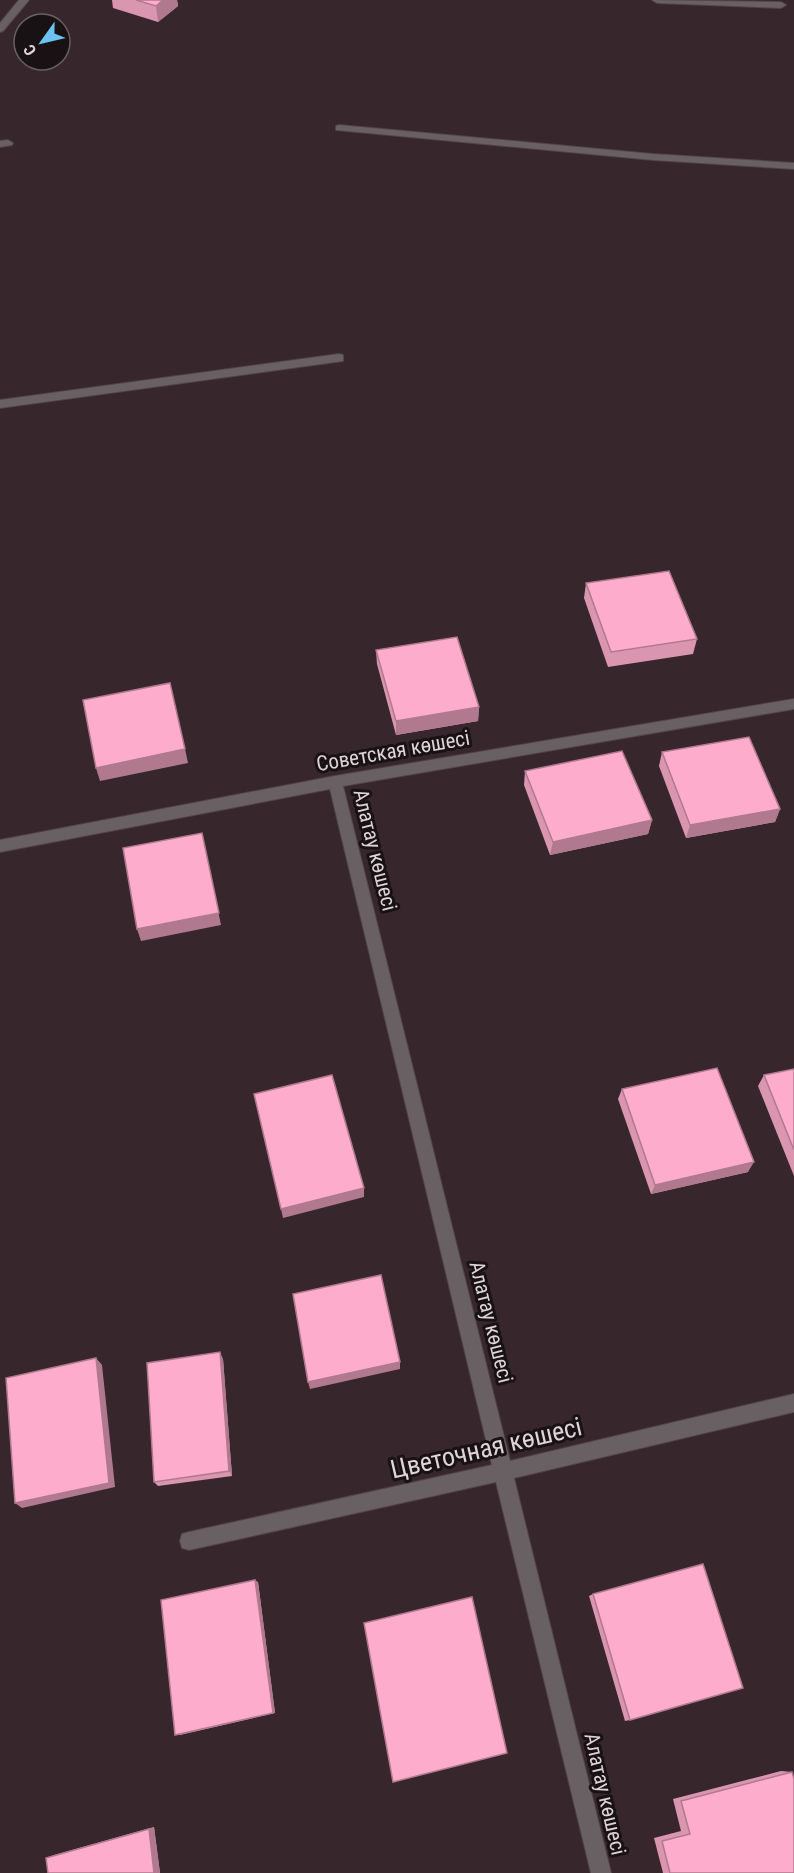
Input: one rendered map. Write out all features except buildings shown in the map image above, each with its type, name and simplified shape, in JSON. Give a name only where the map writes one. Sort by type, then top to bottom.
[{"type":"street","points":[[0,29],[24,0]]},
{"type":"street","points":[[657,0],[785,6]]},
{"type":"street","points":[[339,128],[653,157],[794,166]]},
{"type":"street","points":[[0,404],[339,358]]},
{"type":"street","name":"Советская көшесі","points":[[0,846],[335,782],[794,704]]},
{"type":"street","name":"Алатау көшесі","points":[[335,782],[505,1471],[601,1873]]},
{"type":"street","name":"Цветочная көшесі","points":[[189,1541],[505,1471],[794,1403]]}]
